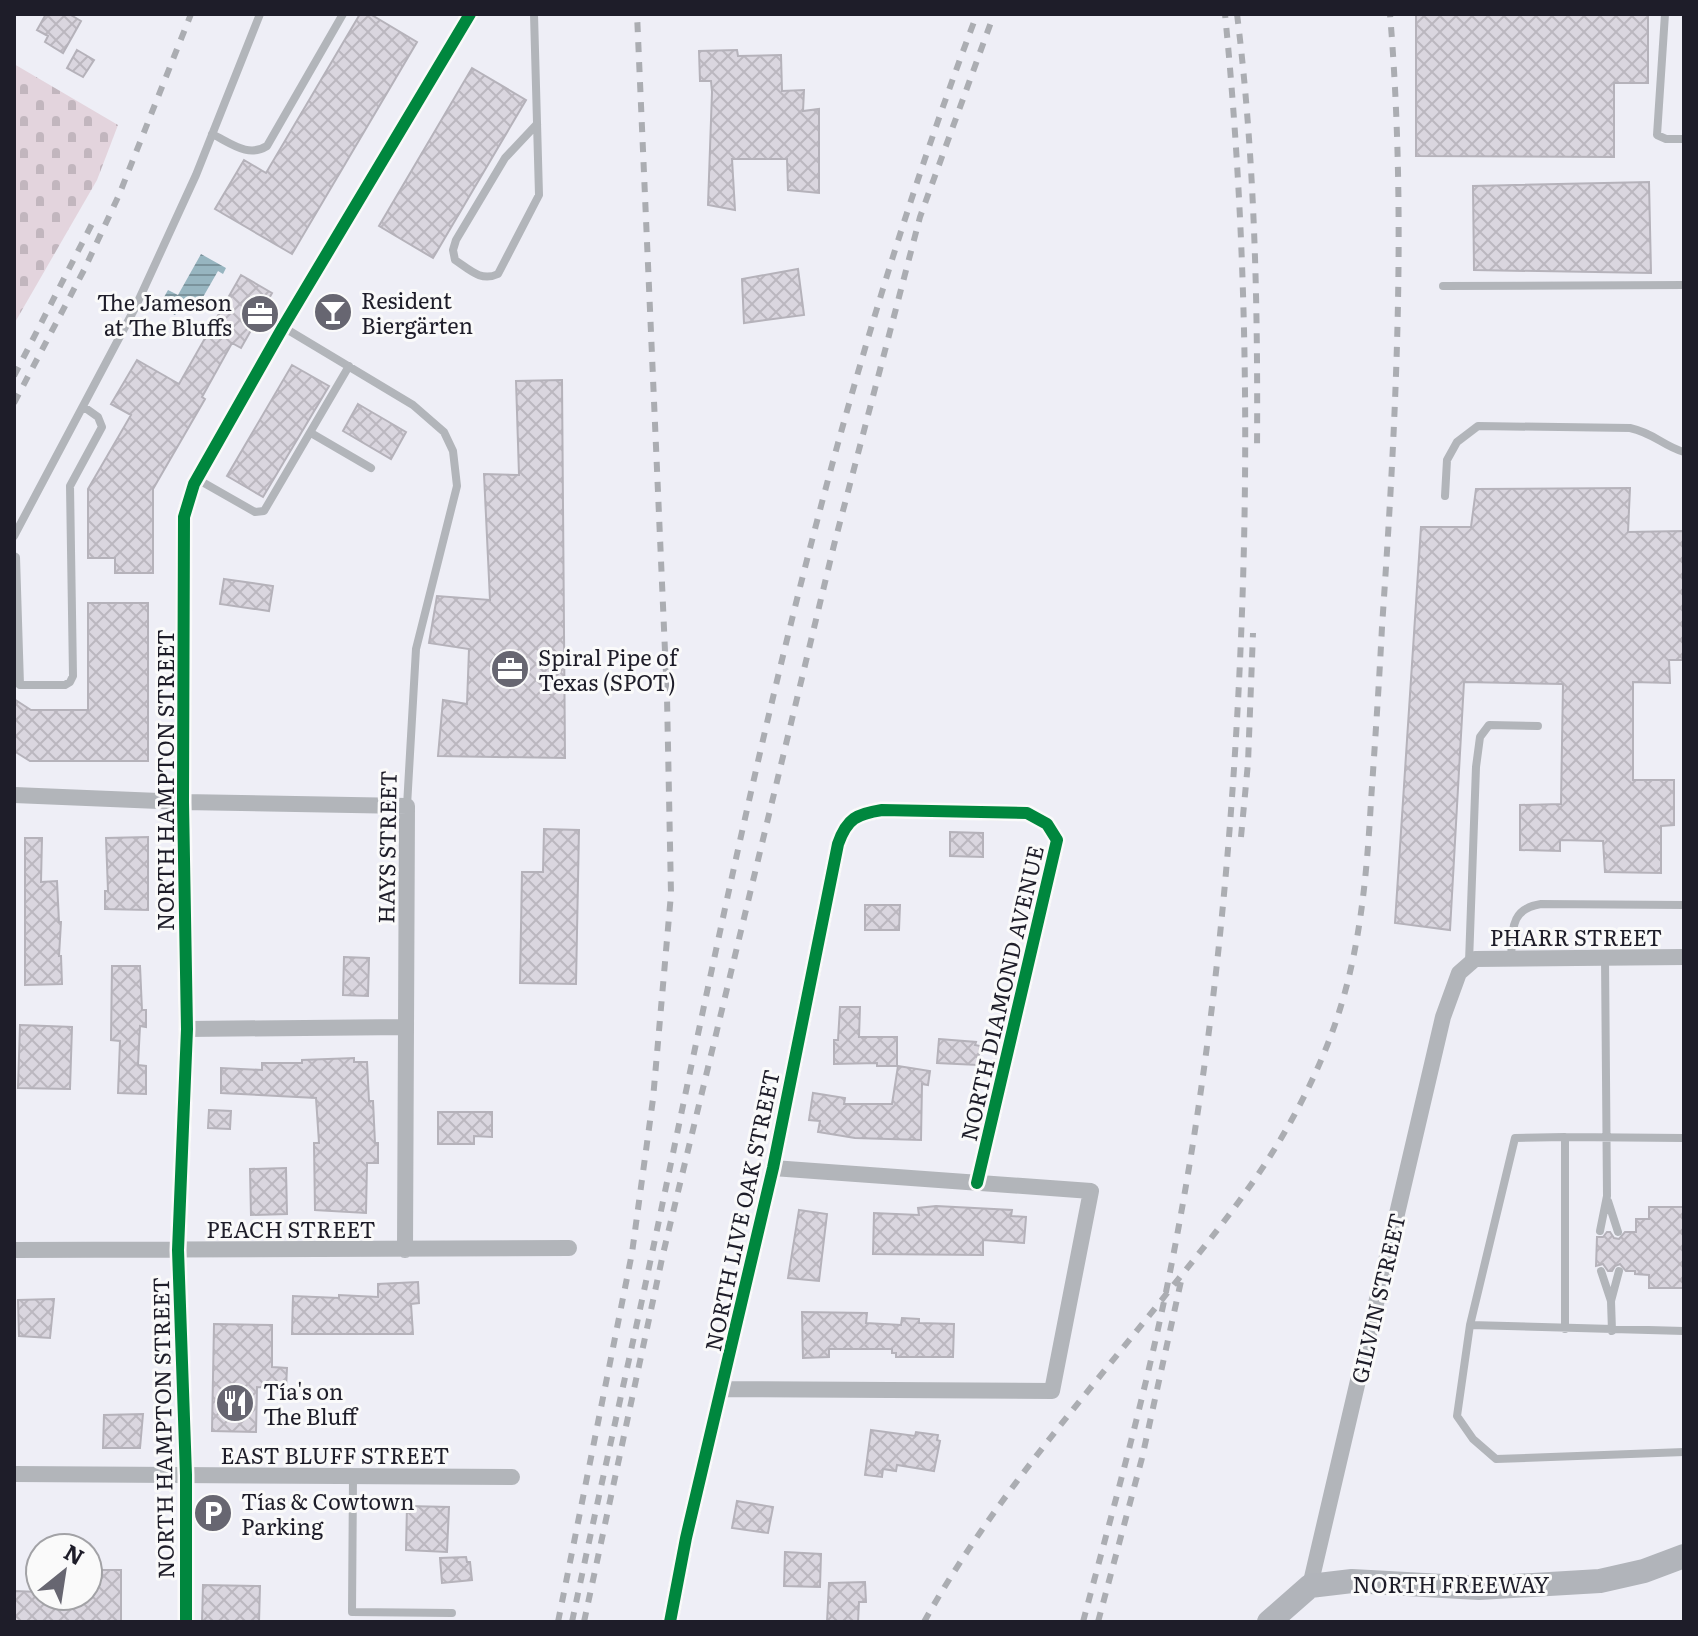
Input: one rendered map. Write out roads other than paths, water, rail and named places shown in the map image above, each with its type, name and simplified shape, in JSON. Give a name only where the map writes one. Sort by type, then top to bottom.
[{"type":"main road","name":"NORTH FREEWAY","points":[[1310,1586],[1352,1581],[1479,1588],[1600,1581],[1644,1571],[1684,1556]]},
{"type":"main road","points":[[1269,1622],[1310,1586]]},
{"type":"street","name":"NORTH HAMPTON STREET","points":[[186,1622],[186,1475],[178,1250],[187,1029],[183,534],[187,500],[283,327],[470,14]]},
{"type":"street","points":[[14,795],[407,806]]},
{"type":"street","name":"HAYS STREET","points":[[405,1250],[407,806]]},
{"type":"street","name":"NORTH LIVE OAK STREET","points":[[670,1622],[686,1538],[773,1168],[838,844],[844,828],[860,813],[882,810],[1027,813],[1038,820]]},
{"type":"street","name":"NORTH DIAMOND AVENUE","points":[[977,1183],[1057,840],[1047,824],[1038,820]]},
{"type":"street","name":"PHARR STREET","points":[[1469,962],[1475,959],[1684,957]]},
{"type":"street","name":"GILVIN STREET","points":[[1310,1586],[1443,1017],[1459,973],[1469,962]]},
{"type":"street","points":[[187,1029],[406,1027]]},
{"type":"street","points":[[722,1389],[1052,1391],[1091,1191],[773,1168]]},
{"type":"street","name":"PEACH STREET","points":[[14,1250],[569,1248]]},
{"type":"street","name":"EAST BLUFF STREET","points":[[14,1474],[512,1477]]},
{"type":"lane","points":[[14,536],[135,308],[212,134],[260,14]]},
{"type":"lane","points":[[212,134],[250,152],[258,152],[267,146],[343,14]]},
{"type":"lane","points":[[534,14],[539,195],[498,274],[490,278],[481,277],[455,260],[453,250],[456,240],[505,158],[537,124]]},
{"type":"lane","points":[[1665,14],[1657,135],[1666,139],[1684,139]]},
{"type":"lane","points":[[1443,286],[1684,285]]},
{"type":"lane","points":[[197,479],[255,512],[264,511],[349,366],[283,327]]},
{"type":"lane","name":"HAYS STREET","points":[[349,366],[413,405],[444,432],[453,451],[457,486],[416,649],[407,806]]},
{"type":"lane","points":[[14,556],[17,683],[65,685],[73,676],[70,486],[102,427],[98,417],[84,407]]},
{"type":"lane","points":[[1445,496],[1447,460],[1457,442],[1478,426],[1630,428],[1648,432],[1669,447],[1684,452]]},
{"type":"lane","points":[[311,433],[371,468]]},
{"type":"lane","points":[[1469,962],[1476,767],[1480,737],[1489,725],[1538,726]]},
{"type":"lane","points":[[1511,959],[1513,925],[1517,915],[1527,906],[1684,905]]},
{"type":"lane","points":[[1600,1231],[1607,1196],[1605,958]]},
{"type":"lane","points":[[1565,1137],[1565,1329]]},
{"type":"lane","points":[[1684,1138],[1515,1138],[1470,1325],[1457,1416],[1473,1439],[1496,1459],[1684,1452]]},
{"type":"lane","points":[[1607,1196],[1618,1232]]},
{"type":"lane","points":[[1601,1271],[1611,1301],[1612,1331]]},
{"type":"lane","points":[[1611,1301],[1619,1271]]},
{"type":"lane","points":[[1470,1325],[1684,1331]]},
{"type":"lane","points":[[353,1476],[352,1612],[452,1613]]},
{"type":"water","points":[[201,254],[226,268],[223,274],[218,271],[195,311],[182,304],[175,315],[159,306],[168,290],[178,295]]},
{"type":"railway","points":[[14,403],[84,270],[119,195],[191,14]]},
{"type":"railway","points":[[558,1622],[632,1253],[653,1099],[671,894],[667,697],[637,14]]},
{"type":"railway","points":[[572,1622],[726,904],[796,604],[878,306],[977,14]]},
{"type":"railway","points":[[584,1622],[663,1254],[834,545],[920,217],[994,14]]},
{"type":"railway","points":[[1083,1622],[1139,1410],[1168,1282],[1195,1133],[1223,908],[1239,682],[1245,515],[1242,264],[1225,14]]},
{"type":"railway","points":[[1237,14],[1248,123],[1254,233],[1257,453]]},
{"type":"railway","points":[[924,1622],[1008,1493],[1217,1230],[1264,1166],[1312,1080],[1340,1009],[1353,958],[1365,880],[1392,473],[1399,244],[1390,14]]},
{"type":"railway","points":[[14,376],[96,216]]},
{"type":"railway","points":[[1241,837],[1248,763],[1253,633]]},
{"type":"railway","points":[[1098,1622],[1142,1458],[1181,1281]]},
{"type":"place","name":"Resident Biergärten","points":[[333,312]]},
{"type":"place","name":"The Jameson at The Bluffs","points":[[260,314]]},
{"type":"place","name":"Spiral Pipe of Texas (SPOT)","points":[[510,669]]},
{"type":"place","name":"Tía's on The Bluff","points":[[235,1403]]},
{"type":"place","name":"Tías & Cowtown Parking","points":[[213,1513]]}]
